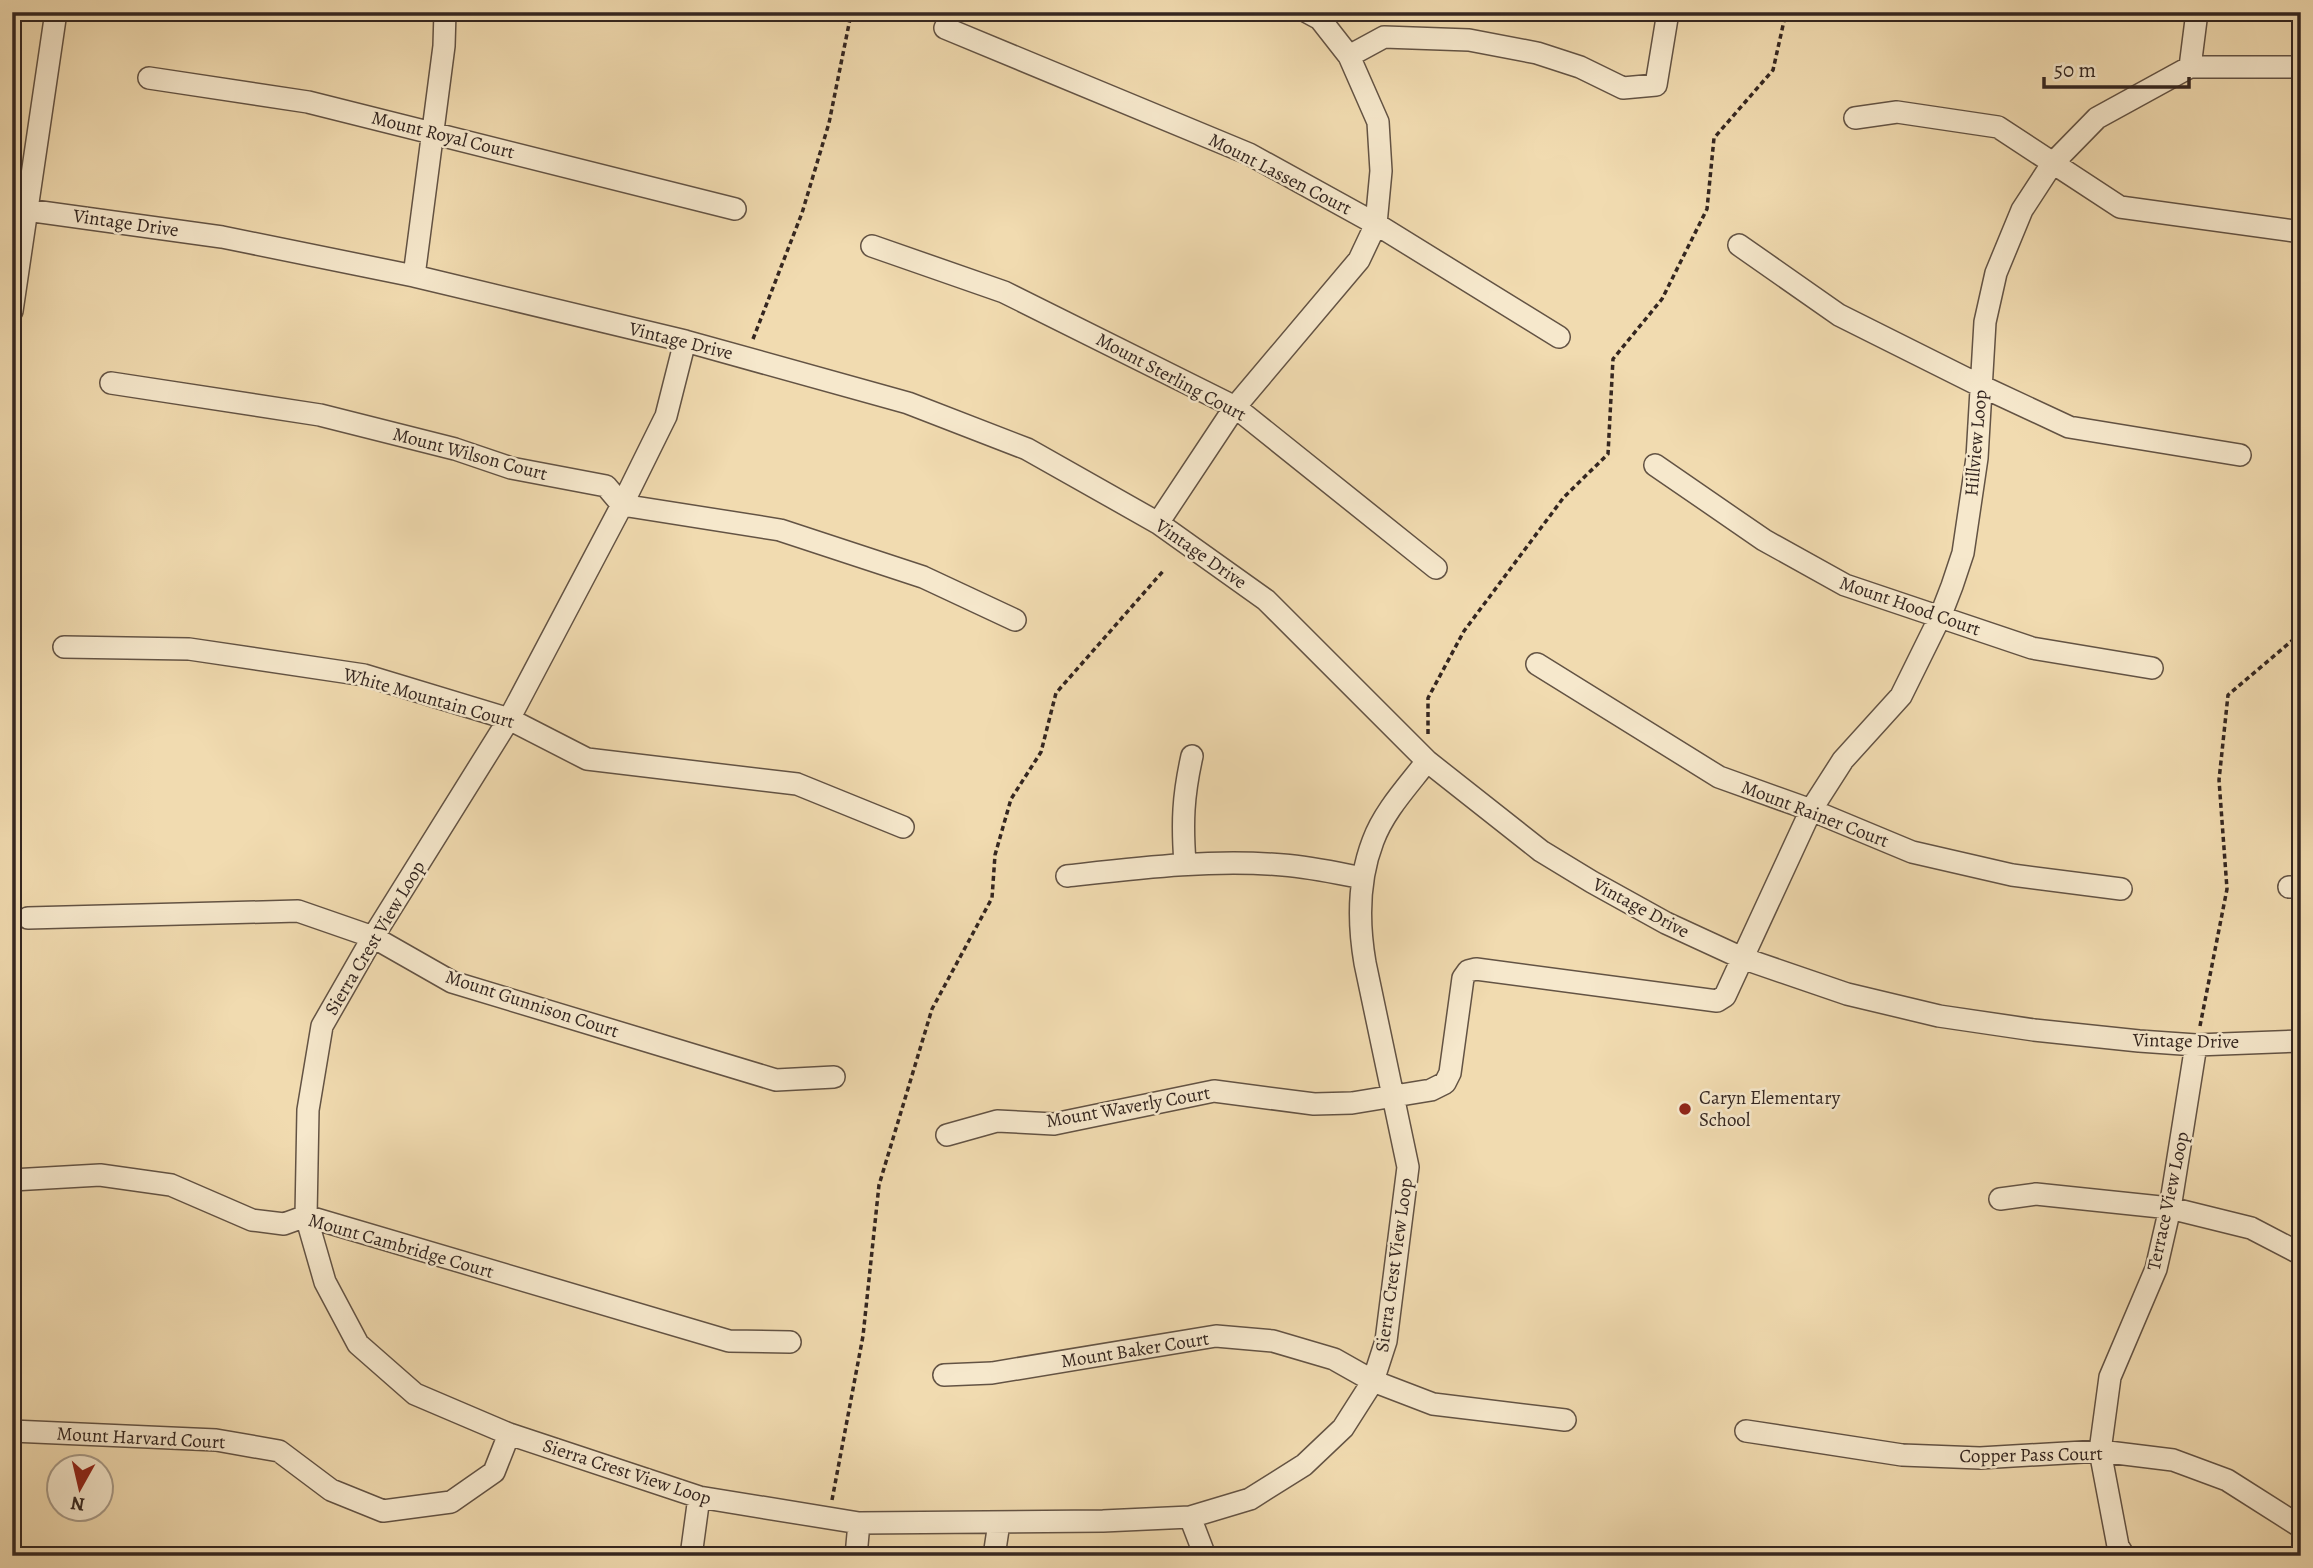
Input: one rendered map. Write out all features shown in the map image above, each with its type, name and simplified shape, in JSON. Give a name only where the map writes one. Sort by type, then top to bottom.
[{"type":"street","points":[[12,311],[20,209],[56,12]]},
{"type":"street","points":[[414,276],[444,47],[445,12]]},
{"type":"street","points":[[1158,523],[1235,407],[1359,260],[1376,223],[1381,171],[1378,122],[1349,56],[1320,19],[1307,12]]},
{"type":"street","points":[[1349,56],[1384,37],[1469,40],[1537,53],[1580,67],[1623,88],[1656,85],[1668,12]]},
{"type":"street","points":[[2190,66],[2197,12]]},
{"type":"street","name":"Mount Lassen Court","points":[[945,28],[1249,154],[1376,223],[1559,337]]},
{"type":"street","name":"Hillview Loop","points":[[1725,996],[1811,810],[1843,760],[1901,696],[1940,617],[1964,553],[1977,458],[1984,322],[1996,273],[2022,210],[2052,164],[2098,118],[2190,66],[2301,67]]},
{"type":"street","name":"Mount Royal Court","points":[[149,78],[309,102],[735,209]]},
{"type":"street","points":[[1855,118],[1897,112],[1998,127],[2120,207],[2301,232]]},
{"type":"street","name":"Vintage Drive","points":[[20,209],[222,237],[414,276],[685,341],[908,403],[1027,449],[1158,523],[1266,600],[1427,761],[1541,851],[1666,923],[1742,958],[1847,994],[1939,1016],[2034,1030],[2196,1045],[2301,1041]]},
{"type":"street","points":[[1739,244],[1839,315],[2069,427],[2240,456]]},
{"type":"street","name":"Mount Sterling Court","points":[[872,246],[1004,292],[1235,407],[1436,568]]},
{"type":"street","name":"Sierra Crest View Loop","points":[[685,341],[666,416],[509,719],[373,937],[322,1026],[308,1110],[306,1216],[326,1282],[358,1344],[415,1394],[509,1434],[699,1497],[859,1523],[999,1523],[1190,1517],[1250,1499],[1304,1465],[1343,1428],[1374,1381],[1386,1341],[1408,1167],[1360,931],[1363,878],[1373,840],[1390,810],[1427,761]]},
{"type":"street","name":"Mount Wilson Court","points":[[111,383],[320,415],[455,449],[511,468],[606,486],[622,505],[780,530],[923,577],[1015,620]]},
{"type":"street","name":"Mount Hood Court","points":[[1655,465],[1764,540],[1845,585],[2032,648],[2152,668]]},
{"type":"street","name":"White Mountain Court","points":[[64,647],[189,649],[364,675],[509,719],[587,759],[797,784],[903,827]]},
{"type":"street","name":"Mount Rainer Court","points":[[1537,664],[1719,777],[1811,810],[1912,852],[2012,875],[2121,889]]},
{"type":"street","points":[[1185,863],[1182,824],[1184,789],[1192,756]]},
{"type":"street","points":[[1067,876],[1185,863],[1285,865],[1363,878]]},
{"type":"street","name":"Mount Gunnison Court","points":[[28,918],[298,911],[373,937],[452,982],[763,1077],[776,1080],[834,1077]]},
{"type":"street","name":"Mount Waverly Court","points":[[947,1135],[997,1121],[1054,1124],[1214,1091],[1314,1104],[1352,1103],[1431,1090],[1445,1083],[1450,1073],[1463,978],[1468,971],[1476,969],[1717,1001],[1725,996]]},
{"type":"street","name":"Terrace View Loop","points":[[2124,1556],[2118,1546],[2100,1451],[2110,1377],[2156,1269],[2170,1208],[2196,1045]]},
{"type":"street","name":"Mount Cambridge Court","points":[[12,1180],[100,1175],[171,1185],[252,1220],[284,1224],[306,1216],[729,1341],[790,1342]]},
{"type":"street","points":[[2000,1199],[2036,1194],[2170,1208],[2251,1228],[2301,1254]]},
{"type":"street","name":"Mount Baker Court","points":[[944,1375],[992,1373],[1216,1336],[1273,1341],[1334,1359],[1374,1381],[1433,1404],[1564,1420]]},
{"type":"street","name":"Mount Harvard Court","points":[[12,1431],[216,1440],[279,1451],[331,1490],[383,1511],[452,1503],[494,1472],[509,1434]]},
{"type":"street","name":"Copper Pass Court","points":[[1746,1431],[1902,1455],[1980,1458],[2100,1451],[2173,1460],[2227,1480],[2301,1527]]},
{"type":"street","points":[[691,1556],[699,1497]]},
{"type":"street","points":[[1190,1517],[1205,1556]]},
{"type":"street","points":[[856,1556],[859,1523]]},
{"type":"street","points":[[994,1556],[999,1523]]},
{"type":"path","points":[[746,358],[802,212],[829,124],[850,19],[860,12]]},
{"type":"path","points":[[1427,761],[1428,698],[1464,631],[1564,497],[1608,454],[1613,359],[1662,299],[1707,209],[1714,138],[1773,70],[1786,12]]},
{"type":"path","points":[[828,1519],[863,1336],[879,1185],[932,1009],[992,898],[995,855],[1011,799],[1041,752],[1056,692],[1164,570]]},
{"type":"path","points":[[2196,1045],[2227,889],[2219,780],[2228,695],[2301,632]]},
{"type":"place","name":"Caryn Elementary School","points":[[1685,1109]]}]
